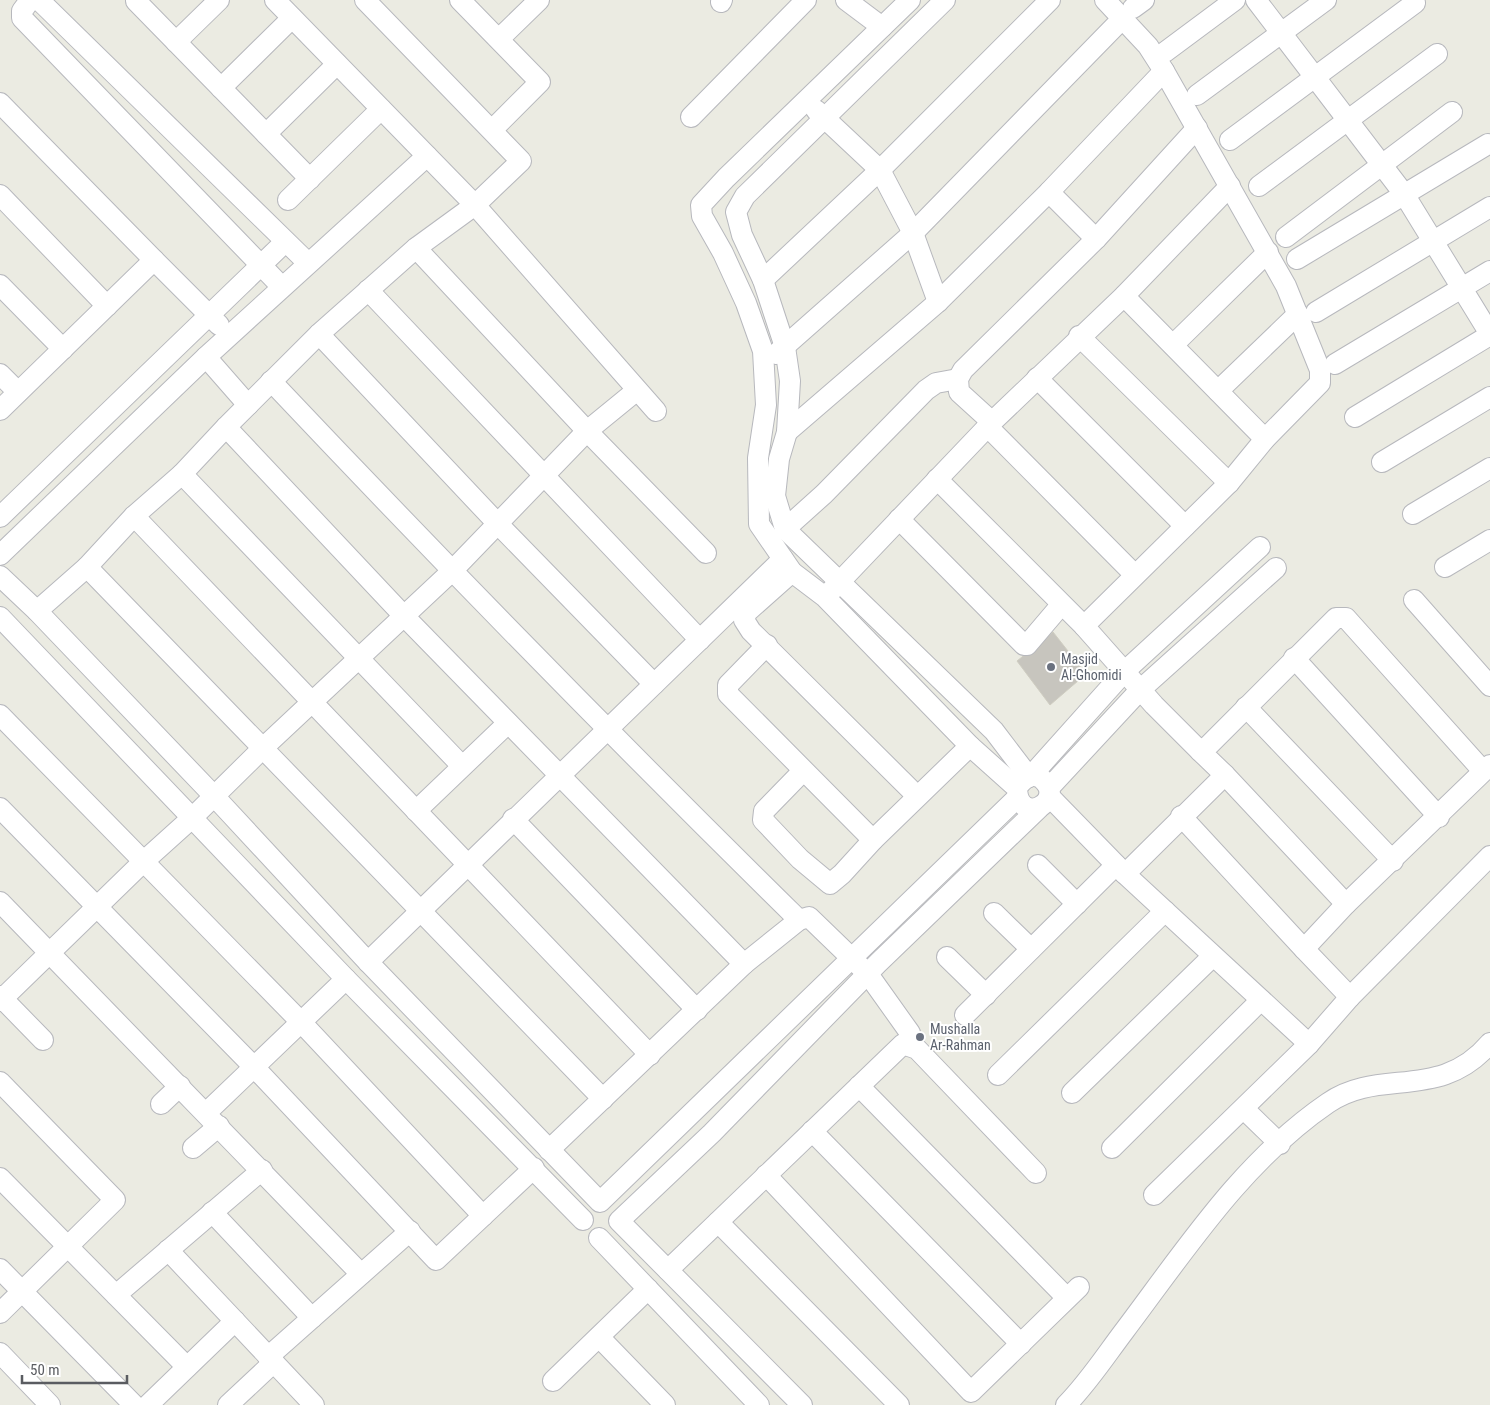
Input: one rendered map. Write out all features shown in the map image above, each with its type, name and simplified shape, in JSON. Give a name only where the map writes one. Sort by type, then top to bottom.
[{"type":"street","points":[[30,0],[22,11],[22,18],[282,287]]},
{"type":"street","points":[[40,0],[308,263]]},
{"type":"street","points":[[176,42],[220,0]]},
{"type":"street","points":[[275,0],[475,205],[636,391],[656,411]]},
{"type":"street","points":[[37,611],[86,566],[134,516],[182,474],[271,381],[320,334],[416,248],[475,205],[522,161],[365,0]]},
{"type":"street","points":[[460,0],[540,82],[492,130]]},
{"type":"street","points":[[498,39],[539,0]]},
{"type":"street","points":[[691,118],[806,0]]},
{"type":"street","points":[[846,0],[882,28]]},
{"type":"street","points":[[910,0],[726,178],[701,205],[702,216],[746,303],[763,351],[766,405],[758,458],[759,524],[770,543],[787,566],[832,590],[994,731],[1023,785],[1022,805],[1030,809],[1046,797]]},
{"type":"street","points":[[945,0],[827,118],[745,196],[736,212],[742,235],[763,280],[785,347],[790,382],[787,432],[779,459],[775,496],[785,529],[832,590],[970,746],[1023,785],[1045,781],[1046,797],[1121,870],[1309,1044]]},
{"type":"street","points":[[763,280],[880,170],[1050,0]]},
{"type":"street","points":[[1105,0],[1133,9]]},
{"type":"street","points":[[787,432],[938,302],[1049,192],[1164,61],[1235,0]]},
{"type":"street","points":[[1256,0],[1404,194],[1490,335],[1355,416]]},
{"type":"street","points":[[1198,95],[1326,0]]},
{"type":"street","points":[[136,1],[310,179]]},
{"type":"street","points":[[1230,140],[1416,3]]},
{"type":"street","points":[[1084,626],[1229,483],[1265,438],[1320,383],[1320,370],[1307,313],[1268,252],[1196,128],[1164,61],[1148,46],[1133,9]]},
{"type":"street","points":[[764,364],[913,233],[1133,9]]},
{"type":"street","points":[[221,88],[292,18]]},
{"type":"street","points":[[1259,186],[1437,54]]},
{"type":"street","points":[[266,134],[337,64]]},
{"type":"street","points":[[806,102],[827,118],[880,170],[913,233],[938,302]]},
{"type":"street","points":[[0,103],[228,336]]},
{"type":"street","points":[[288,200],[381,109]]},
{"type":"street","points":[[1286,238],[1452,112]]},
{"type":"street","points":[[1135,575],[959,392],[958,379],[963,370],[1096,239],[1196,128]]},
{"type":"street","points":[[1297,259],[1488,144]]},
{"type":"street","points":[[0,555],[82,474],[228,336],[427,156]]},
{"type":"street","points":[[178,179],[200,159]]},
{"type":"street","points":[[832,590],[990,424],[1079,336],[1124,296],[1230,186]]},
{"type":"street","points":[[1049,192],[1096,239]]},
{"type":"street","points":[[0,195],[108,306]]},
{"type":"street","points":[[1218,391],[1307,313],[1433,242],[1490,207]]},
{"type":"street","points":[[1,514],[285,242]]},
{"type":"street","points":[[416,248],[587,431],[706,553]]},
{"type":"street","points":[[1174,345],[1268,252]]},
{"type":"street","points":[[0,410],[154,260]]},
{"type":"street","points":[[1335,364],[1490,271]]},
{"type":"street","points":[[0,285],[63,349]]},
{"type":"street","points":[[368,290],[700,640]]},
{"type":"street","points":[[1124,296],[1265,438]]},
{"type":"street","points":[[320,334],[497,523],[654,684]]},
{"type":"street","points":[[1079,336],[1229,483]]},
{"type":"street","points":[[206,357],[248,405]]},
{"type":"street","points":[[0,374],[18,392]]},
{"type":"street","points":[[1036,378],[1185,526]]},
{"type":"street","points":[[785,529],[824,494],[926,390],[936,383],[958,379]]},
{"type":"street","points":[[271,381],[451,572],[798,920]]},
{"type":"street","points":[[43,1040],[1,998],[143,862],[193,817],[264,747],[313,703],[358,657],[451,572],[587,431],[636,391]]},
{"type":"street","points":[[1382,462],[1490,397]]},
{"type":"street","points":[[226,427],[403,615],[744,964]]},
{"type":"street","points":[[64,455],[82,474]]},
{"type":"street","points":[[1413,514],[1490,468]]},
{"type":"street","points":[[182,474],[462,766]]},
{"type":"street","points":[[937,479],[1084,626],[1140,690],[1225,774],[1346,904]]},
{"type":"street","points":[[134,516],[650,1055]]},
{"type":"street","points":[[899,519],[1024,645],[1028,645],[1034,640],[1061,605]]},
{"type":"street","points":[[1445,567],[1490,540]]},
{"type":"street","points":[[583,1220],[588,1208],[600,1202],[693,1113],[1023,785],[1124,671],[1260,547]]},
{"type":"street","points":[[86,566],[264,747],[603,1099]]},
{"type":"street","points":[[368,962],[512,819],[700,640],[787,566]]},
{"type":"street","points":[[787,566],[745,616],[744,620],[751,631],[767,644],[917,796]]},
{"type":"street","points":[[619,1221],[712,1133],[873,968],[1046,797],[1107,725],[1140,690],[1276,568]]},
{"type":"street","points":[[0,576],[37,611],[214,796],[368,962],[549,1150],[600,1202],[612,1206],[617,1211],[619,1221],[616,1231],[611,1235],[599,1238]]},
{"type":"street","points":[[1414,600],[1490,686]]},
{"type":"street","points":[[0,617],[346,979],[534,1168],[583,1220],[588,1233],[599,1238],[759,1405]]},
{"type":"street","points":[[1200,751],[1336,618],[1346,618],[1487,768],[1346,904],[1304,950]]},
{"type":"street","points":[[767,644],[726,690],[803,771],[873,840]]},
{"type":"street","points":[[1294,658],[1438,817]]},
{"type":"street","points":[[1246,707],[1393,860]]},
{"type":"street","points":[[1090,709],[1107,725]]},
{"type":"street","points":[[0,715],[301,1022],[483,1216]]},
{"type":"street","points":[[416,811],[508,723]]},
{"type":"street","points":[[803,771],[763,815],[763,820],[800,859],[830,884],[842,874],[917,796],[970,746]]},
{"type":"street","points":[[966,1015],[1077,904],[1121,870],[1225,774]]},
{"type":"street","points":[[0,808],[254,1067],[436,1260],[534,1168]]},
{"type":"street","points":[[1181,816],[1304,950],[1350,997]]},
{"type":"street","points":[[512,819],[697,1010]]},
{"type":"street","points":[[1154,1195],[1309,1044],[1350,997],[1490,856]]},
{"type":"street","points":[[1038,865],[1077,904]]},
{"type":"street","points":[[0,902],[49,953],[135,1053],[180,1086],[362,1274]]},
{"type":"street","points":[[998,1075],[1165,911]]},
{"type":"street","points":[[994,913],[1032,949]]},
{"type":"street","points":[[549,1150],[744,964],[798,920],[809,917],[863,946],[873,968],[910,1033],[910,1045]]},
{"type":"street","points":[[1072,1093],[1213,956]]},
{"type":"street","points":[[947,957],[986,994]]},
{"type":"street","points":[[193,1148],[212,1119],[254,1067],[346,979]]},
{"type":"street","points":[[1112,1148],[1261,1000]]},
{"type":"street","points":[[1066,1405],[1129,1325],[1191,1239],[1247,1173],[1310,1116],[1348,1091],[1449,1075],[1468,1066],[1490,1043]]},
{"type":"street","points":[[668,1270],[903,1044],[917,1049],[1036,1173]]},
{"type":"street","points":[[0,1082],[116,1200],[21,1290],[0,1313]]},
{"type":"street","points":[[161,1104],[180,1086]]},
{"type":"street","points":[[766,1175],[971,1392],[1073,1293],[859,1086]]},
{"type":"street","points":[[1244,1108],[1280,1144]]},
{"type":"street","points":[[693,1113],[712,1133]]},
{"type":"street","points":[[812,1131],[1021,1344]]},
{"type":"street","points":[[515,1149],[533,1133]]},
{"type":"street","points":[[116,1295],[262,1170]]},
{"type":"street","points":[[0,1178],[187,1368]]},
{"type":"street","points":[[212,1212],[312,1318]]},
{"type":"street","points":[[619,1221],[802,1405]]},
{"type":"street","points":[[718,1222],[899,1405]]},
{"type":"street","points":[[228,1405],[312,1318],[410,1231]]},
{"type":"street","points":[[168,1250],[312,1404]]},
{"type":"street","points":[[0,1269],[134,1405]]},
{"type":"street","points":[[553,1381],[648,1289]]},
{"type":"street","points":[[148,1405],[235,1321]]},
{"type":"street","points":[[599,1337],[665,1405]]},
{"type":"street","points":[[0,1353],[50,1405]]},
{"type":"building","name":"Masjid Al-Ghomidi","points":[[1053,632],[1086,674],[1050,705],[1017,661]]},
{"type":"place","name":"Masjid Al-Ghomidi","points":[[1051,667]]},
{"type":"place","name":"Mushalla Ar-Rahman","points":[[920,1037]]}]
